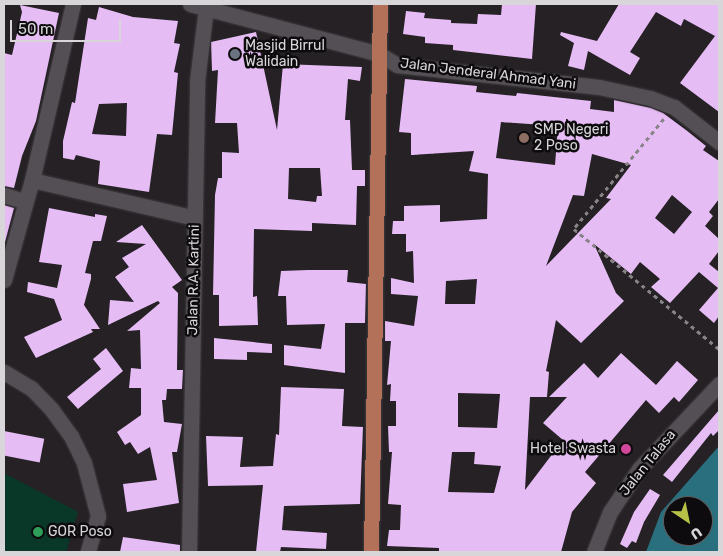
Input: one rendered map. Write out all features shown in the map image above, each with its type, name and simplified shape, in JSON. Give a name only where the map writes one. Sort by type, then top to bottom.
[{"type":"main road","points":[[371,552],[380,4]]},
{"type":"street","points":[[4,280],[24,201],[32,180],[73,4]]},
{"type":"street","name":"Jalan Jenderal Ahmad Yani","points":[[190,4],[379,54],[397,65],[599,87],[650,98],[674,107],[719,142]]},
{"type":"street","name":"Jalan R.A. Kartini","points":[[189,552],[197,81],[206,8]]},
{"type":"street","points":[[32,180],[195,218]]},
{"type":"street","points":[[4,195],[24,201]]},
{"type":"street","points":[[4,372],[30,388],[52,410],[71,436],[84,463],[98,516],[88,552]]},
{"type":"street","name":"Jalan Talasa","points":[[594,552],[610,512],[639,469],[719,384]]},
{"type":"path","points":[[674,107],[574,229],[719,350]]},
{"type":"green space","name":"GOR Poso","points":[[4,473],[78,512],[66,552],[4,552]]},
{"type":"water","points":[[719,446],[719,552],[646,552],[663,510],[663,546],[713,546],[713,496],[675,496]]},
{"type":"building","points":[[502,4],[536,4],[532,59],[453,50],[453,45],[425,43],[425,37],[403,34],[406,11],[425,13],[424,18],[451,20],[451,23],[477,24],[478,14],[501,15]]},
{"type":"building","points":[[619,4],[719,4],[719,112],[680,83],[715,36],[684,19],[681,26],[656,12],[630,52],[640,58],[630,75],[588,51],[584,70],[568,66],[574,43],[560,35],[561,32],[597,41]]},
{"type":"building","points":[[20,5],[59,13],[36,121],[22,156],[14,188],[4,186],[4,53],[12,55],[22,12]]},
{"type":"building","points":[[99,7],[133,17],[178,21],[174,43],[180,44],[174,72],[178,73],[172,135],[157,134],[149,192],[98,184],[100,161],[76,155],[74,160],[63,158],[63,141],[72,102],[75,103],[88,18],[96,20]],"holes":[[[127,103],[126,136],[92,134],[99,104]]]},
{"type":"building","points":[[256,32],[277,130],[283,64],[362,67],[360,81],[348,79],[345,120],[350,120],[352,170],[365,170],[365,186],[357,186],[356,225],[312,223],[312,231],[254,229],[253,297],[257,296],[258,325],[219,326],[219,295],[213,295],[215,195],[218,178],[222,178],[222,152],[239,153],[237,123],[215,123],[218,70],[212,71],[211,42]],"holes":[[[289,168],[320,168],[322,196],[317,196],[316,202],[288,199]]]},
{"type":"building","points":[[405,79],[477,86],[476,92],[516,96],[517,93],[591,101],[590,109],[614,112],[614,100],[651,108],[663,113],[686,130],[706,146],[703,150],[719,161],[719,199],[709,212],[713,216],[705,226],[719,239],[719,251],[709,264],[719,272],[719,316],[714,323],[699,310],[718,288],[699,272],[670,303],[651,287],[660,279],[640,262],[631,274],[594,244],[616,293],[624,301],[581,343],[556,320],[546,371],[549,372],[547,397],[530,397],[525,490],[563,440],[543,423],[567,397],[549,397],[584,363],[598,378],[621,353],[656,385],[677,361],[698,380],[679,402],[674,397],[659,413],[646,400],[585,472],[596,483],[572,512],[561,552],[439,552],[439,548],[387,546],[389,530],[400,530],[401,505],[388,504],[392,452],[389,452],[388,426],[396,426],[396,401],[390,401],[391,384],[387,385],[391,341],[385,341],[385,321],[414,326],[418,296],[391,294],[391,278],[414,283],[413,251],[406,252],[406,234],[392,234],[393,221],[404,221],[404,206],[440,205],[440,222],[487,219],[488,174],[469,171],[474,151],[411,155],[411,133],[399,132]],"holes":[[[501,122],[558,126],[555,165],[496,158]],[[592,154],[631,165],[606,198],[611,199],[546,266],[573,195],[584,196]],[[672,195],[692,212],[674,234],[655,218]],[[477,279],[475,304],[445,304],[446,281]],[[458,393],[500,394],[497,428],[458,427]],[[452,452],[475,452],[474,464],[501,466],[494,493],[448,492]]]},
{"type":"building","points":[[4,205],[14,208],[4,246]]},
{"type":"building","points":[[49,208],[95,217],[95,214],[107,216],[101,241],[93,241],[85,273],[91,274],[91,279],[84,305],[100,329],[91,329],[93,332],[36,358],[24,337],[62,320],[54,299],[27,292],[28,282],[57,288],[62,265],[39,262]]},
{"type":"building","points":[[142,225],[182,280],[172,287],[178,293],[177,370],[183,370],[182,389],[167,389],[166,400],[162,400],[164,422],[182,424],[177,452],[172,452],[179,503],[127,512],[123,484],[157,480],[150,447],[138,454],[130,442],[125,445],[117,432],[141,415],[141,388],[129,388],[131,368],[141,369],[140,330],[127,331],[160,303],[158,301],[108,325],[110,300],[134,302],[115,277],[129,267],[122,258],[146,244],[116,242]]},
{"type":"building","points":[[348,270],[347,282],[366,284],[365,323],[345,323],[345,373],[284,365],[284,345],[321,349],[325,324],[287,325],[286,296],[278,296],[281,271]]},
{"type":"building","points":[[214,338],[272,344],[272,353],[247,352],[247,360],[214,359]]},
{"type":"building","points":[[106,348],[123,371],[78,409],[67,397],[101,369],[93,359]]},
{"type":"building","points":[[281,387],[344,389],[342,426],[363,427],[360,504],[284,506],[282,530],[327,533],[326,549],[281,547],[280,552],[256,552],[263,485],[208,486],[206,436],[243,437],[240,467],[273,466],[276,434],[279,435]]},
{"type":"building","points":[[719,410],[719,430],[713,436],[711,433],[672,482],[663,475]]},
{"type":"building","points":[[4,431],[44,439],[40,462],[4,455]]},
{"type":"building","points":[[650,489],[660,495],[644,522],[636,543],[632,541],[627,548],[620,544],[634,512]]},
{"type":"building","points":[[123,537],[180,545],[180,552],[120,552]]},
{"type":"place","name":"Masjid Birrul Walidain","points":[[235,54]]},
{"type":"place","name":"SMP Negeri 2 Poso","points":[[524,138]]},
{"type":"place","name":"Hotel Swasta","points":[[626,449]]},
{"type":"place","name":"GOR Poso","points":[[38,532]]}]
